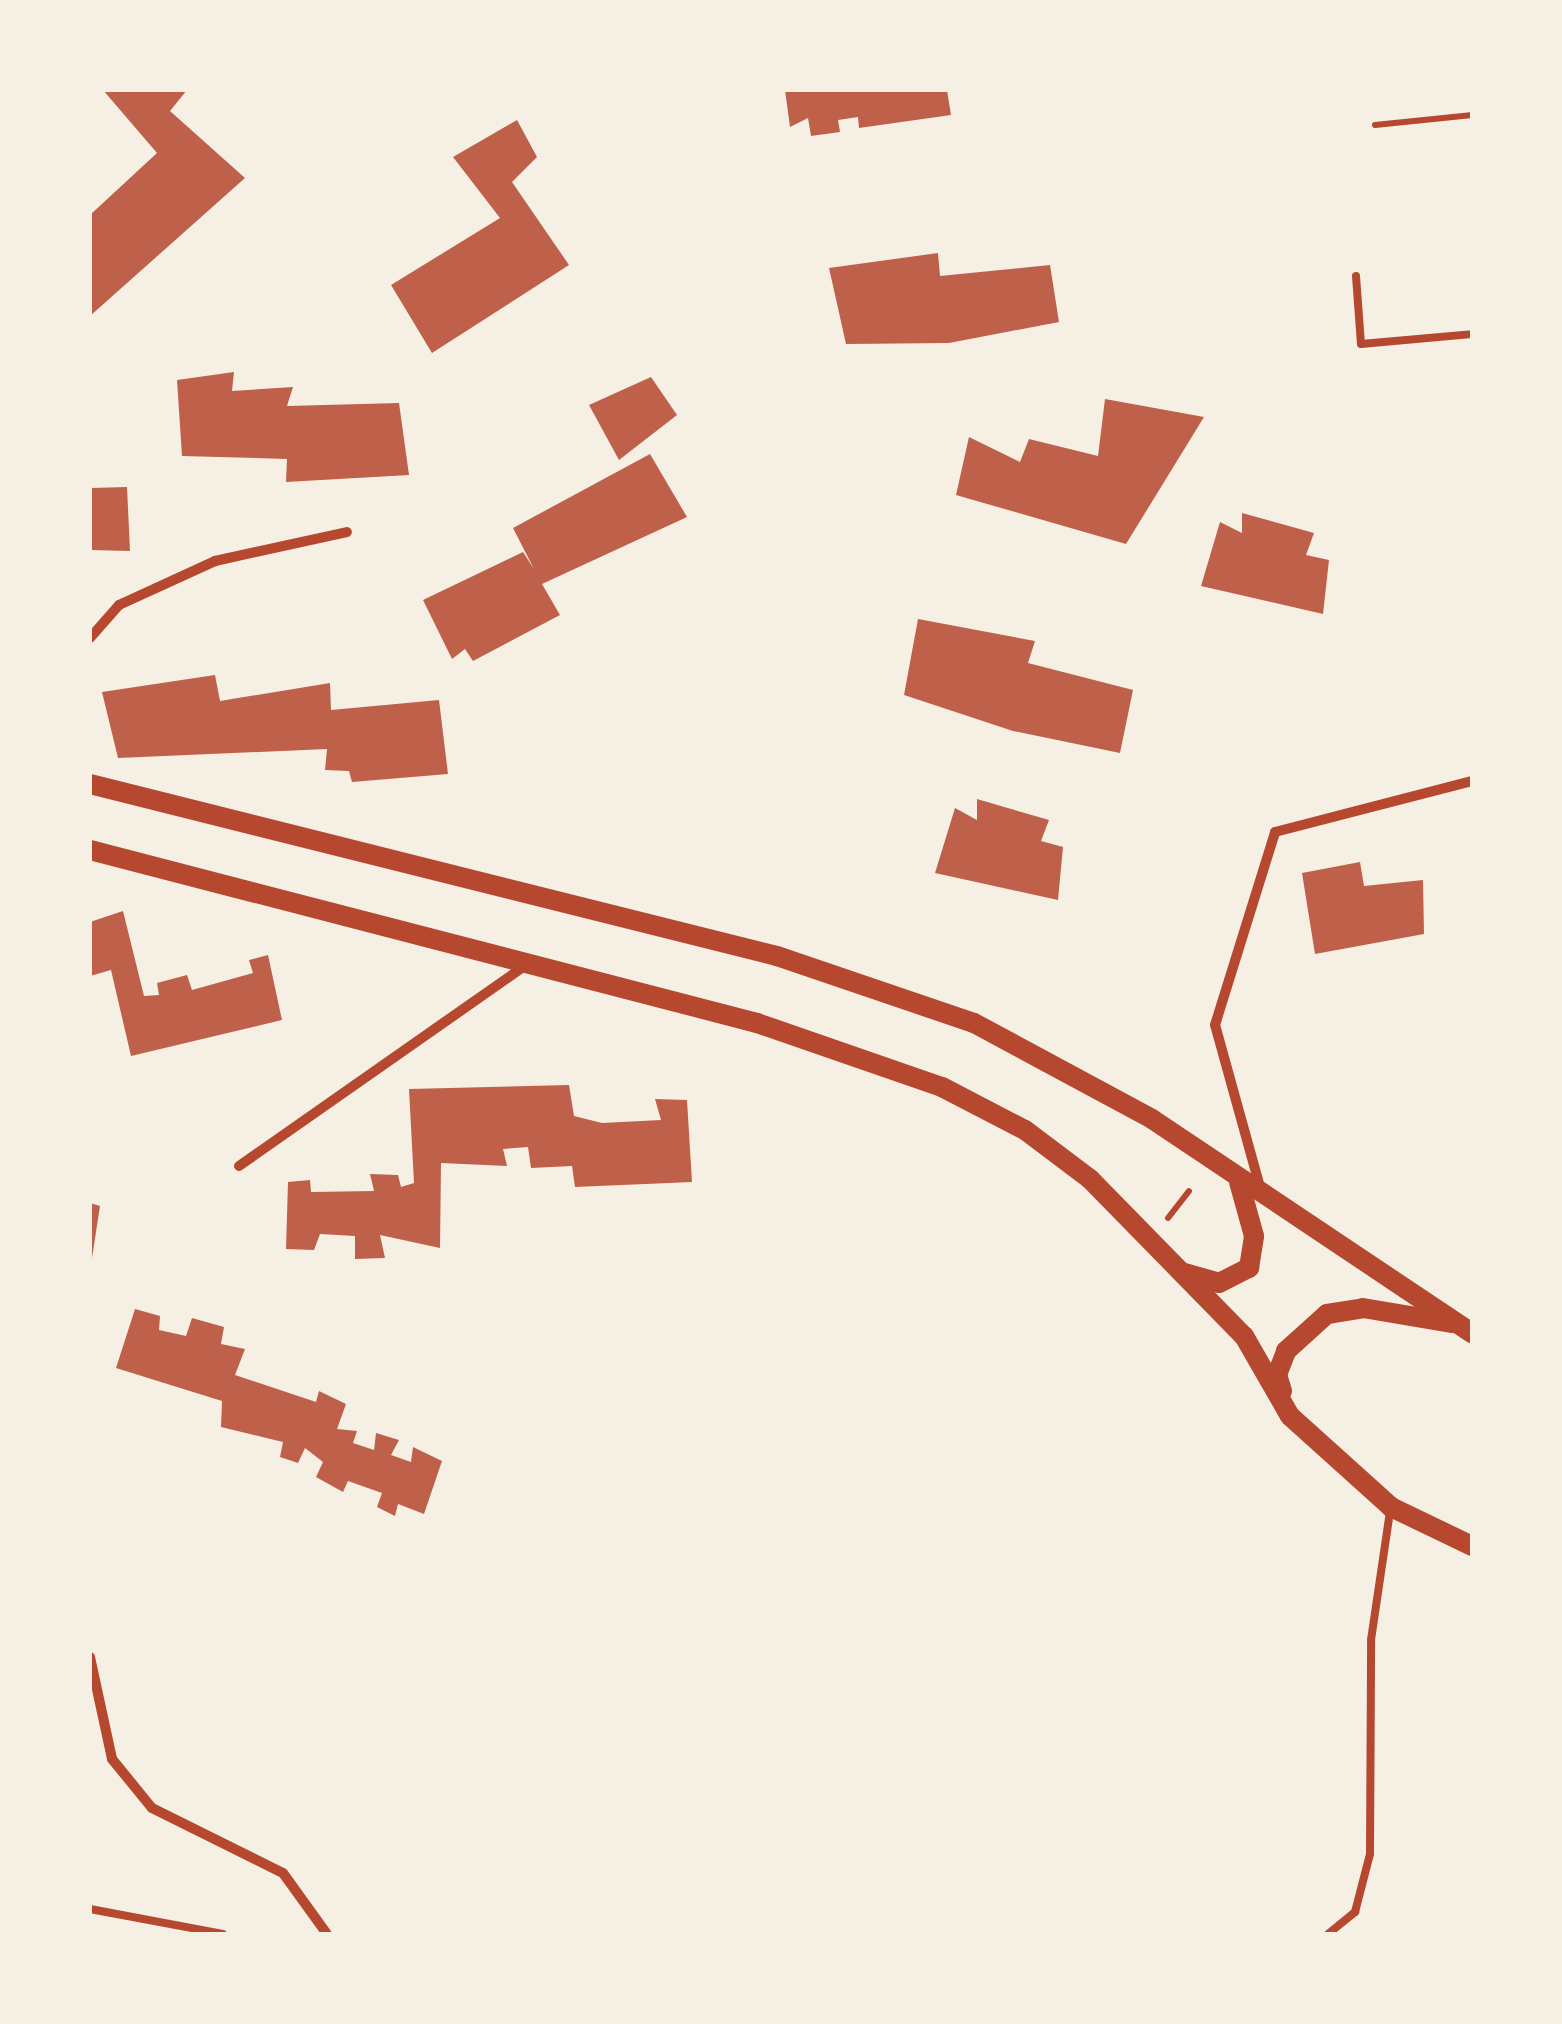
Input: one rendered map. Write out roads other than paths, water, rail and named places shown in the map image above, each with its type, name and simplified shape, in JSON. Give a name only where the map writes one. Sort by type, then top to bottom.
[{"type":"main road","points":[[90,784],[777,956],[974,1023],[1152,1119],[1264,1199],[1468,1329]]},
{"type":"main road","points":[[90,850],[757,1023],[942,1087],[1025,1130],[1090,1180],[1244,1336],[1290,1416],[1391,1506],[1472,1546]]},
{"type":"main road","points":[[1174,1268],[1219,1283],[1248,1268],[1254,1236],[1239,1182]]},
{"type":"main road","points":[[1290,1416],[1276,1375],[1303,1330],[1327,1314],[1363,1308],[1468,1329]]},
{"type":"street","points":[[90,638],[119,605],[215,561],[348,532]]},
{"type":"street","points":[[1264,1199],[1215,1025],[1274,832],[1472,781]]},
{"type":"street","points":[[239,1166],[527,964]]},
{"type":"street","points":[[90,1657],[112,1759],[152,1808],[283,1873],[327,1934]]},
{"type":"lane","points":[[1356,276],[1361,344],[1472,334]]},
{"type":"lane","points":[[1328,1934],[1355,1912],[1370,1854],[1371,1640],[1391,1506]]},
{"type":"lane","points":[[90,1909],[223,1934]]}]
